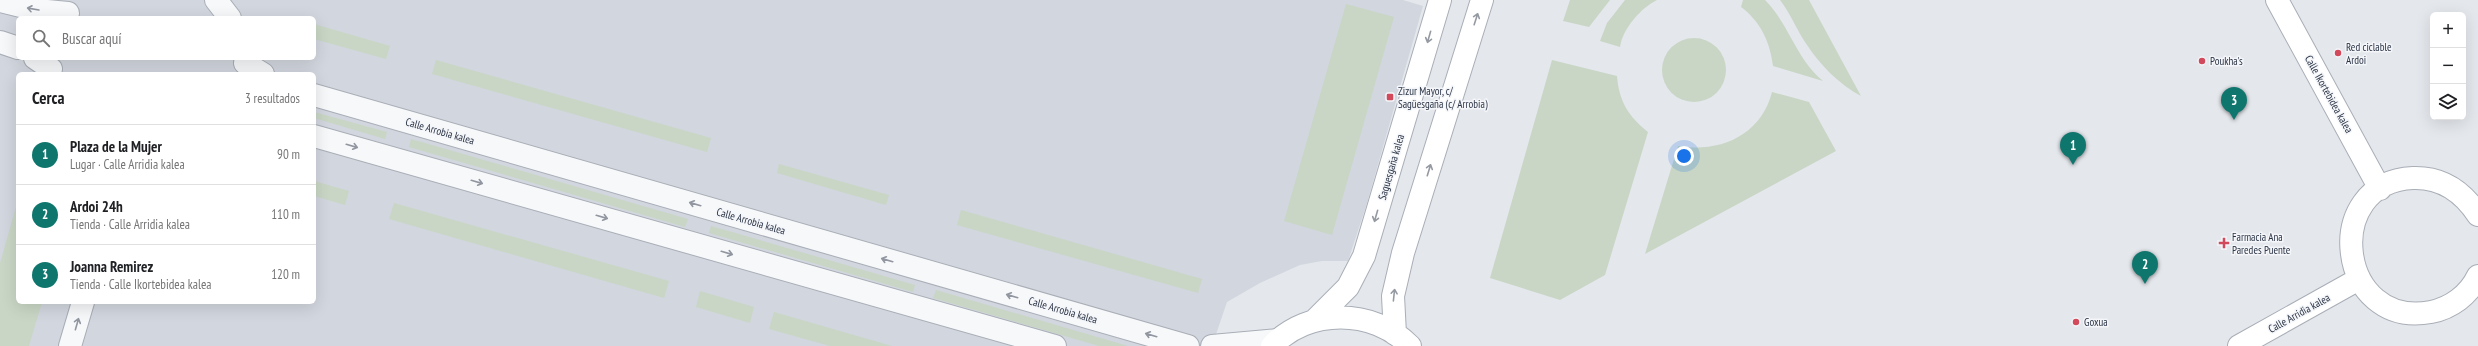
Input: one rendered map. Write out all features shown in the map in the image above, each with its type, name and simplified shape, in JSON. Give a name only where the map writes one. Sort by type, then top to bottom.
[{"type":"street","points":[[216,0],[228,16]]},
{"type":"street","name":"Saguesgaña kalea","points":[[1316,320],[1348,287],[1364,256],[1440,0]]},
{"type":"street","points":[[1402,340],[1393,296],[1403,253],[1482,0]]},
{"type":"street","name":"Calle Ikortebidea kalea","points":[[2277,0],[2380,189]]},
{"type":"street","points":[[0,1],[36,10],[71,10]]},
{"type":"street","points":[[0,42],[16,47]]},
{"type":"street","points":[[244,65],[259,72]]},
{"type":"street","name":"Calle Arrobia kalea","points":[[316,96],[1188,346]]},
{"type":"street","points":[[316,137],[1055,346]]},
{"type":"street","points":[[2478,215],[2461,193],[2436,180],[2407,178],[2380,189],[2359,211],[2352,230],[2351,260],[2359,279],[2366,290],[2387,306],[2412,313],[2438,310],[2450,306],[2470,290],[2478,276]]},
{"type":"street","name":"Calle Arridia kalea","points":[[2239,346],[2359,279]]},
{"type":"street","points":[[70,346],[82,304]]},
{"type":"street","points":[[1212,346],[1275,343],[1296,328],[1316,320],[1351,317],[1372,322],[1402,340]]},
{"type":"shaded area","points":[[0,0],[1403,0],[1423,6],[1367,203],[1348,261],[1322,261],[1300,265],[1260,283],[1227,302],[1212,346],[0,346]]},
{"type":"green space","points":[[1570,0],[1610,0],[1589,27],[1563,21]]},
{"type":"green space","points":[[1625,0],[1657,0],[1645,8],[1634,19],[1625,33],[1620,47],[1600,41],[1607,23]]},
{"type":"green space","points":[[1743,0],[1765,0],[1773,9],[1806,62],[1823,81],[1773,66],[1767,41],[1754,19],[1741,7]]},
{"type":"green space","points":[[1780,0],[1809,0],[1861,96],[1838,80],[1818,60],[1803,40]]},
{"type":"green space","points":[[1346,4],[1394,17],[1332,235],[1284,221]]},
{"type":"green space","points":[[316,25],[390,46],[386,59],[316,40]]},
{"type":"green space","points":[[1694,38],[1706,40],[1717,47],[1724,58],[1726,70],[1724,82],[1717,93],[1706,100],[1694,102],[1682,100],[1671,93],[1664,82],[1662,70],[1664,58],[1671,47],[1682,40]]},
{"type":"green space","points":[[436,60],[711,138],[707,152],[432,74]]},
{"type":"green space","points":[[1552,60],[1617,76],[1622,100],[1630,114],[1648,132],[1605,275],[1560,300],[1490,278]]},
{"type":"green space","points":[[1772,92],[1809,102],[1836,151],[1645,254],[1678,146],[1708,147],[1723,144],[1736,138],[1748,130],[1758,120],[1766,107]]},
{"type":"green space","points":[[316,113],[387,132],[385,139],[316,119]]},
{"type":"green space","points":[[411,139],[688,219],[685,227],[409,147]]},
{"type":"green space","points":[[779,164],[889,195],[886,205],[777,173]]},
{"type":"green space","points":[[316,182],[349,191],[345,205],[316,197]]},
{"type":"green space","points":[[394,203],[669,281],[664,298],[389,219]]},
{"type":"green space","points":[[16,207],[16,304],[41,304],[29,346],[0,346],[0,263]]},
{"type":"green space","points":[[961,210],[1202,279],[1198,293],[957,225]]},
{"type":"green space","points":[[711,226],[915,285],[913,292],[709,233]]},
{"type":"green space","points":[[936,290],[1128,346],[1099,346],[933,298]]},
{"type":"green space","points":[[700,291],[754,307],[750,323],[696,307]]},
{"type":"green space","points":[[774,312],[892,346],[830,346],[769,329]]},
{"type":"place","name":"Red ciclable Ardoi","points":[[2338,53]]},
{"type":"place","name":"Poukha's","points":[[2202,61]]},
{"type":"place","name":"Zizur Mayor, c/ Sagüesgaña (c/ Arrobia)","points":[[1390,97]]},
{"type":"place","name":"Joanna Remirez","points":[[2234,120]]},
{"type":"place","name":"Plaza de la Mujer","points":[[2073,165]]},
{"type":"place","name":"Farmacia Ana Paredes Puente","points":[[2224,243]]},
{"type":"place","name":"Ardoi 24h","points":[[2145,284]]},
{"type":"place","name":"Goxua","points":[[2076,322]]}]
